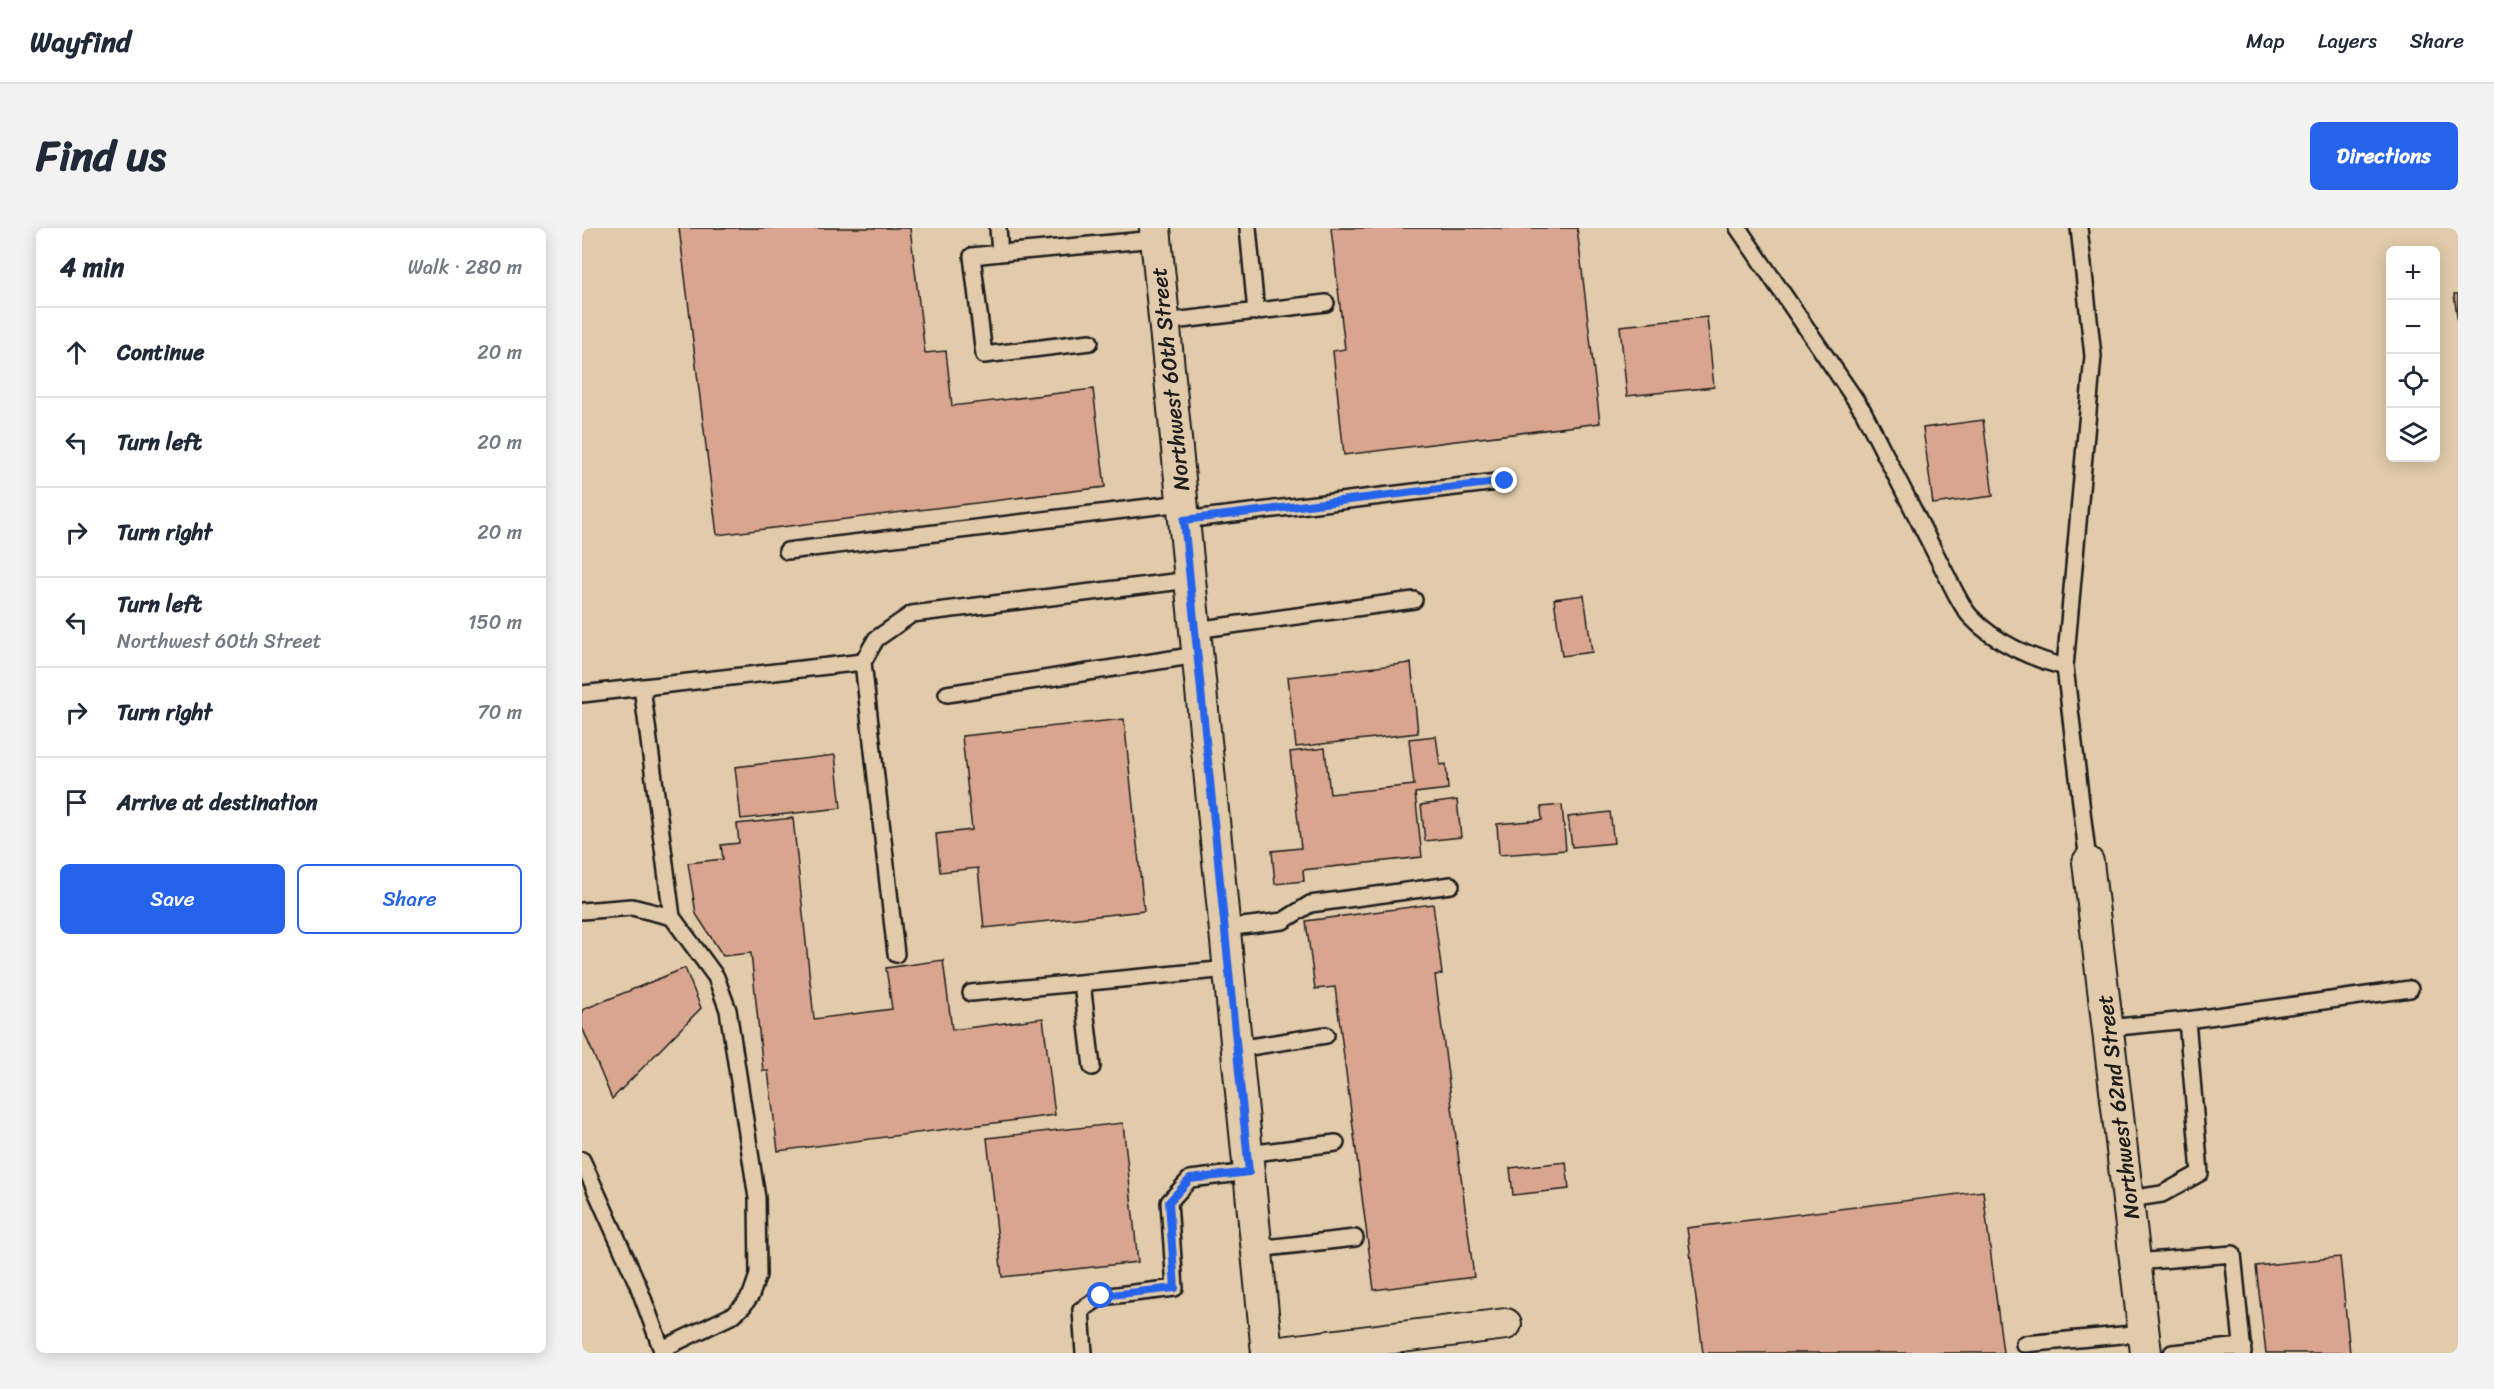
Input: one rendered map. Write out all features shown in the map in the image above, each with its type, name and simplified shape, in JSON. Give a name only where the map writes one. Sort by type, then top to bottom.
[{"type":"street","name":"Northwest 60th Street","points":[[1155,233],[1267,1353]]},
{"type":"street","name":"Northwest 62nd Street","points":[[2088,862],[2144,1343]]},
{"type":"street","points":[[1274,1353],[1506,1324]]},
{"type":"lane","points":[[998,228],[1000,253]]},
{"type":"lane","points":[[1248,228],[1256,312]]},
{"type":"lane","points":[[1738,228],[1863,411],[1970,617],[2020,651],[2065,667]]},
{"type":"lane","points":[[2079,228],[2094,356],[2065,667],[2088,862]]},
{"type":"lane","points":[[1090,342],[984,355],[972,256],[1155,233]]},
{"type":"lane","points":[[1164,322],[1326,303]]},
{"type":"lane","points":[[787,551],[1505,481]]},
{"type":"lane","points":[[896,954],[864,662],[876,639],[912,614],[1190,580]]},
{"type":"lane","points":[[947,694],[1414,600]]},
{"type":"lane","points":[[582,694],[864,662]]},
{"type":"lane","points":[[582,1160],[638,1285],[662,1351],[733,1315],[743,1306],[751,1295],[758,1275],[757,1198],[728,1010],[716,977],[672,917],[642,687]]},
{"type":"lane","points":[[1225,928],[1283,921],[1310,904],[1451,885]]},
{"type":"lane","points":[[582,911],[632,907],[672,917]]},
{"type":"lane","points":[[971,993],[1229,969]]},
{"type":"lane","points":[[1082,983],[1092,1068]]},
{"type":"lane","points":[[2108,1028],[2187,1020],[2410,989]]},
{"type":"lane","points":[[2129,1199],[2162,1194],[2200,1173],[2187,1020]]},
{"type":"lane","points":[[1237,1049],[1326,1035]]},
{"type":"lane","points":[[1084,1353],[1081,1310],[1101,1296],[1175,1288],[1169,1202],[1190,1179],[1336,1143]]},
{"type":"lane","points":[[1257,1249],[1355,1238]]},
{"type":"lane","points":[[2136,1262],[2233,1254],[2243,1350],[2172,1353]]},
{"type":"lane","points":[[2024,1344],[2144,1343]]},
{"type":"building","points":[[679,228],[910,228],[925,353],[946,351],[952,406],[1093,389],[1105,487],[717,535]]},
{"type":"building","points":[[1331,228],[1577,228],[1600,423],[1344,455],[1333,351],[1345,349]]},
{"type":"building","points":[[2454,294],[2458,294],[2458,324]]},
{"type":"building","points":[[1707,317],[1714,387],[1627,396],[1620,326]]},
{"type":"building","points":[[1983,420],[1993,496],[1933,504],[1923,428]]},
{"type":"building","points":[[1584,595],[1592,652],[1562,656],[1554,599]]},
{"type":"building","points":[[1411,663],[1418,733],[1296,747],[1288,677]]},
{"type":"building","points":[[1124,719],[1144,911],[984,928],[978,868],[940,872],[936,834],[972,830],[962,736]]},
{"type":"building","points":[[1436,736],[1440,765],[1446,764],[1448,789],[1415,793],[1422,857],[1303,870],[1304,881],[1275,884],[1272,851],[1301,848],[1290,752],[1325,748],[1330,794],[1414,785],[1409,739]]},
{"type":"building","points":[[835,755],[841,808],[741,819],[735,767]]},
{"type":"building","points":[[1457,800],[1461,837],[1425,841],[1421,805]]},
{"type":"building","points":[[1562,805],[1566,850],[1499,855],[1497,824],[1542,820],[1541,807]]},
{"type":"building","points":[[1610,812],[1614,843],[1572,847],[1568,817]]},
{"type":"building","points":[[793,818],[814,1019],[892,1009],[886,968],[943,960],[952,1030],[1043,1018],[1055,1115],[778,1151],[768,1071],[763,1071],[751,953],[723,956],[696,914],[688,863],[723,859],[721,845],[739,843],[737,824]]},
{"type":"building","points":[[1433,904],[1442,974],[1435,975],[1474,1277],[1374,1290],[1335,987],[1315,989],[1306,921]]},
{"type":"building","points":[[685,968],[701,1008],[612,1099],[582,1027],[582,1010]]},
{"type":"building","points":[[1123,1123],[1138,1262],[1002,1277],[987,1138]]},
{"type":"building","points":[[1566,1162],[1569,1189],[1513,1195],[1510,1168]]},
{"type":"building","points":[[1983,1191],[2003,1353],[1703,1353],[1687,1228]]},
{"type":"building","points":[[2340,1257],[2350,1353],[2266,1353],[2256,1266]]},
{"type":"route","points":[[1101,1296],[1175,1288],[1169,1202],[1190,1179],[1249,1172],[1184,520],[1505,481]]}]
